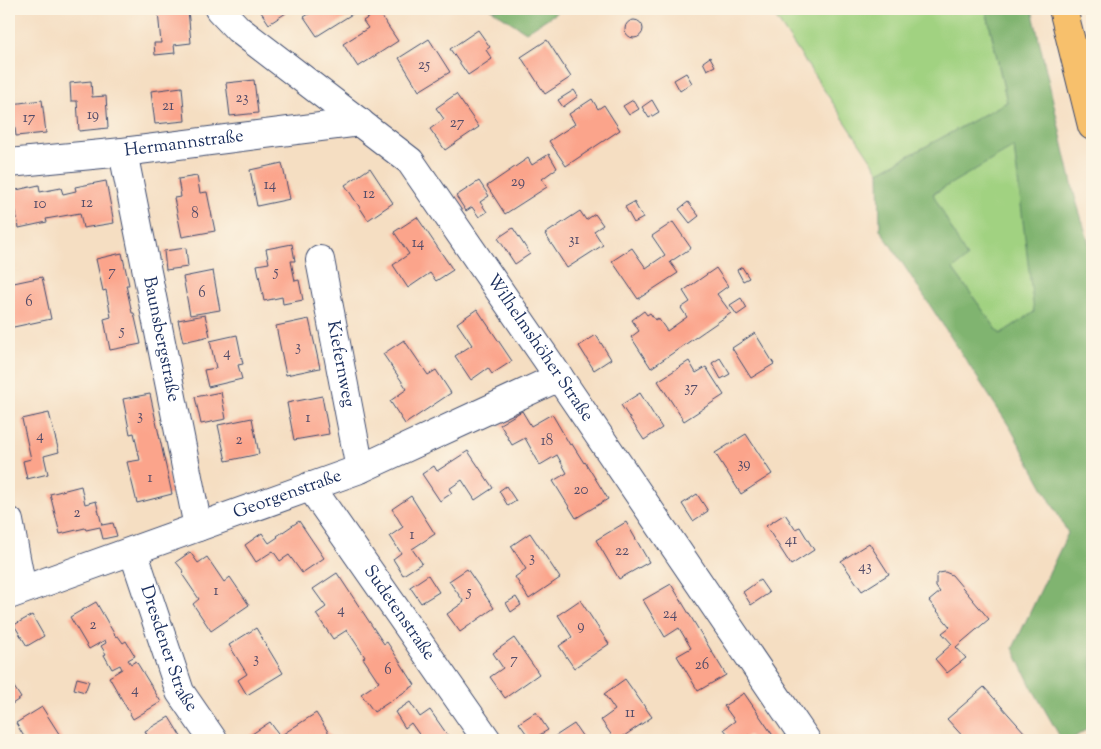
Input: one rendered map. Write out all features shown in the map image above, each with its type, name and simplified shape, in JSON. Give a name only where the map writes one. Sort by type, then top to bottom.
[{"type":"highway","points":[[1063,9],[1092,126]]},
{"type":"street","name":"Wilhelmshöher Straße","points":[[219,9],[238,29],[410,161],[806,740]]},
{"type":"street","name":"Hermannstraße","points":[[9,163],[123,152],[360,122]]},
{"type":"street","name":"Baunsbergstraße","points":[[123,152],[198,527]]},
{"type":"street","name":"Kiefernweg","points":[[320,260],[360,469]]},
{"type":"street","name":"Georgenstraße","points":[[15,592],[360,469],[559,377]]},
{"type":"street","name":"Sudetenstraße","points":[[310,486],[488,740]]},
{"type":"street","points":[[9,521],[15,592]]},
{"type":"street","name":"Dresdener Straße","points":[[132,551],[180,692],[213,740]]},
{"type":"green space","points":[[491,9],[562,9],[526,32]]},
{"type":"green space","points":[[770,9],[986,9],[1007,102],[879,172]]},
{"type":"green space","points":[[986,9],[1032,9],[1075,197],[1092,253],[1092,726],[1070,740],[1062,740],[1031,686],[1013,648],[1068,533],[1011,429],[880,229],[879,172],[1007,102]],"holes":[[[1014,147],[1034,312],[1000,334],[953,269],[967,258],[933,194]]]},
{"type":"green space","points":[[1014,146],[1035,312],[1000,334],[953,269],[933,194]]},
{"type":"building","points":[[188,9],[191,43],[174,45],[175,53],[155,55],[154,43],[161,43],[158,12]]},
{"type":"building","points":[[259,9],[283,9],[286,13],[269,24]]},
{"type":"building","points":[[317,9],[356,9],[357,11],[317,36],[304,17]]},
{"type":"building","points":[[378,11],[398,41],[358,67],[343,44],[368,28],[363,21]]},
{"type":"building","points":[[630,20],[638,20],[643,25],[641,36],[630,38],[625,33],[625,25]]},
{"type":"building","points":[[478,30],[490,47],[486,50],[492,59],[468,75],[450,49]]},
{"type":"building","points":[[429,39],[450,72],[419,91],[399,58]]},
{"type":"building","points":[[547,40],[571,77],[545,94],[521,57]]},
{"type":"building","points":[[710,57],[715,66],[707,70],[703,62]]},
{"type":"building","points":[[686,73],[692,83],[680,91],[674,80]]},
{"type":"building","points":[[254,80],[258,113],[230,116],[226,83]]},
{"type":"building","points":[[91,81],[92,97],[106,96],[108,128],[79,131],[77,101],[71,101],[70,83]]},
{"type":"building","points":[[182,87],[185,121],[155,124],[151,91]]},
{"type":"building","points":[[574,90],[578,96],[563,107],[558,100]]},
{"type":"building","points":[[456,94],[479,127],[445,150],[430,129],[444,119],[436,108]]},
{"type":"building","points":[[592,99],[598,109],[604,105],[620,130],[566,166],[549,141],[575,124],[569,114]]},
{"type":"building","points":[[42,100],[46,133],[16,136],[12,104]]},
{"type":"building","points":[[633,100],[639,109],[629,115],[623,106]]},
{"type":"building","points":[[652,100],[659,112],[649,118],[642,107]]},
{"type":"building","points":[[549,154],[557,168],[542,179],[547,187],[505,214],[487,186],[528,158],[532,165]]},
{"type":"building","points":[[282,163],[290,199],[257,206],[250,170]]},
{"type":"building","points":[[370,168],[393,203],[368,220],[345,185]]},
{"type":"building","points":[[197,176],[200,193],[207,192],[215,231],[182,237],[174,198],[181,197],[178,179]]},
{"type":"building","points":[[106,181],[114,223],[83,228],[80,213],[46,219],[47,222],[19,228],[12,191],[39,185],[40,192],[61,188],[63,194],[76,191],[75,187]]},
{"type":"building","points":[[479,181],[489,196],[480,202],[487,212],[479,217],[472,207],[466,211],[456,196]]},
{"type":"building","points":[[634,202],[643,218],[634,223],[625,207]]},
{"type":"building","points":[[688,202],[699,216],[690,223],[679,209]]},
{"type":"building","points":[[580,211],[586,220],[595,214],[603,225],[594,231],[603,245],[567,268],[545,234]]},
{"type":"building","points":[[417,217],[453,270],[436,281],[430,273],[408,288],[393,265],[409,254],[394,232]]},
{"type":"building","points":[[673,222],[691,248],[670,262],[678,273],[638,299],[612,261],[632,248],[646,268],[665,255],[652,236]]},
{"type":"building","points":[[513,228],[530,254],[515,264],[498,238]]},
{"type":"building","points":[[292,244],[295,261],[291,261],[295,281],[299,280],[303,300],[283,304],[282,297],[264,301],[257,265],[269,263],[266,249]]},
{"type":"building","points":[[186,248],[188,267],[166,270],[164,251]]},
{"type":"building","points":[[122,253],[129,285],[126,285],[141,344],[110,350],[104,319],[111,317],[106,290],[103,291],[96,259]]},
{"type":"building","points":[[742,267],[749,278],[743,281],[737,270]]},
{"type":"building","points":[[716,268],[728,286],[717,294],[731,313],[651,368],[631,337],[639,331],[632,320],[644,311],[647,315],[650,313],[655,320],[658,318],[667,331],[687,317],[681,308],[690,302],[683,291]]},
{"type":"building","points":[[213,271],[220,310],[190,315],[183,277]]},
{"type":"building","points":[[42,277],[51,319],[9,328],[9,303],[13,302],[9,284]]},
{"type":"building","points":[[741,298],[747,308],[737,315],[730,305]]},
{"type":"building","points":[[477,309],[512,361],[492,374],[488,368],[471,380],[455,356],[472,345],[457,323]]},
{"type":"building","points":[[205,315],[210,336],[183,342],[178,320]]},
{"type":"building","points":[[309,319],[320,368],[286,375],[276,326]]},
{"type":"building","points":[[755,333],[774,364],[751,378],[732,348]]},
{"type":"building","points":[[237,335],[243,364],[238,365],[242,379],[208,387],[204,370],[216,368],[210,341]]},
{"type":"building","points":[[596,335],[611,359],[594,370],[579,346]]},
{"type":"building","points":[[404,340],[428,375],[436,370],[451,393],[405,424],[390,401],[407,389],[383,354]]},
{"type":"building","points":[[720,358],[730,374],[721,379],[712,363]]},
{"type":"building","points":[[689,361],[696,373],[706,367],[724,395],[684,421],[658,381]]},
{"type":"building","points":[[221,392],[226,419],[201,424],[195,397]]},
{"type":"building","points":[[640,393],[662,428],[644,440],[621,405]]},
{"type":"building","points":[[150,394],[172,494],[137,503],[127,462],[140,460],[134,433],[130,434],[123,399]]},
{"type":"building","points":[[322,396],[329,434],[294,440],[287,403]]},
{"type":"building","points":[[522,411],[531,426],[552,414],[570,445],[572,444],[585,462],[608,499],[576,518],[553,481],[567,473],[557,455],[540,465],[525,438],[512,445],[500,424]]},
{"type":"building","points":[[49,413],[59,452],[44,456],[48,474],[27,479],[23,461],[31,459],[22,419]]},
{"type":"building","points":[[252,418],[259,454],[226,461],[218,425]]},
{"type":"building","points":[[746,434],[772,474],[741,494],[715,453]]},
{"type":"building","points":[[468,451],[493,488],[475,500],[462,480],[449,489],[452,493],[440,501],[422,474],[434,466],[437,471]]},
{"type":"building","points":[[81,486],[85,504],[96,501],[102,525],[113,523],[117,536],[103,539],[100,527],[86,530],[85,528],[60,534],[50,494]]},
{"type":"building","points":[[506,486],[516,501],[508,506],[499,491]]},
{"type":"building","points":[[697,494],[708,511],[693,521],[682,504]]},
{"type":"building","points":[[411,496],[435,534],[412,549],[422,563],[403,575],[393,559],[401,553],[390,536],[403,527],[392,509]]},
{"type":"building","points":[[785,514],[795,529],[800,527],[814,550],[791,565],[766,526]]},
{"type":"building","points":[[299,521],[324,558],[302,573],[289,555],[280,561],[273,551],[256,562],[245,545],[262,533],[269,543]]},
{"type":"building","points":[[626,522],[649,562],[619,579],[596,540]]},
{"type":"building","points":[[530,533],[560,578],[529,599],[515,577],[526,569],[511,546]]},
{"type":"building","points":[[869,543],[889,574],[862,591],[841,561]]},
{"type":"building","points":[[190,552],[198,563],[207,557],[224,582],[230,577],[249,605],[211,631],[193,604],[199,599],[182,574],[184,572],[176,562]]},
{"type":"building","points":[[467,569],[494,608],[460,632],[447,614],[464,602],[449,581]]},
{"type":"building","points":[[945,572],[952,575],[989,619],[956,647],[966,658],[947,673],[935,659],[952,644],[942,633],[950,627],[929,601],[940,592],[936,587],[936,577],[939,573]]},
{"type":"building","points":[[337,573],[384,644],[387,642],[415,685],[374,712],[361,694],[379,682],[363,658],[365,657],[347,630],[333,639],[316,614],[326,607],[313,589]]},
{"type":"building","points":[[428,575],[439,592],[421,603],[410,587]]},
{"type":"building","points":[[760,580],[769,593],[751,605],[743,592]]},
{"type":"building","points":[[671,584],[726,675],[698,691],[677,656],[691,648],[679,628],[665,637],[643,600]]},
{"type":"building","points":[[516,597],[521,605],[511,612],[506,603]]},
{"type":"building","points":[[580,600],[609,644],[574,668],[559,646],[572,637],[558,615]]},
{"type":"building","points":[[96,602],[116,637],[118,636],[123,643],[126,641],[135,656],[128,660],[131,664],[136,661],[161,702],[133,719],[109,677],[122,669],[120,665],[112,669],[101,646],[106,643],[105,640],[89,649],[70,617]]},
{"type":"building","points":[[32,615],[44,636],[27,646],[14,625]]},
{"type":"building","points":[[256,628],[283,673],[247,695],[238,680],[247,674],[229,645]]},
{"type":"building","points":[[514,638],[539,674],[505,698],[490,677],[503,668],[493,653]]},
{"type":"building","points":[[77,678],[89,681],[85,692],[74,689]]},
{"type":"building","points":[[9,679],[21,698],[9,706]]},
{"type":"building","points":[[625,679],[652,717],[618,740],[615,740],[601,720],[615,710],[604,694]]},
{"type":"building","points":[[984,687],[1025,733],[1018,740],[966,740],[947,719]]},
{"type":"building","points":[[744,693],[776,740],[753,740],[749,735],[741,740],[732,740],[724,729],[735,721],[724,706]]},
{"type":"building","points":[[410,702],[420,717],[430,710],[451,740],[423,740],[411,723],[405,728],[395,712]]},
{"type":"building","points":[[42,707],[63,740],[26,740],[16,723]]},
{"type":"building","points":[[536,712],[548,730],[531,740],[519,723]]},
{"type":"building","points":[[316,713],[332,738],[328,740],[287,740],[283,734]]},
{"type":"building","points":[[169,717],[183,740],[150,740],[145,731]]},
{"type":"building","points":[[270,722],[280,736],[275,740],[252,740],[249,736]]},
{"type":"building","points":[[574,724],[585,740],[551,739]]}]
